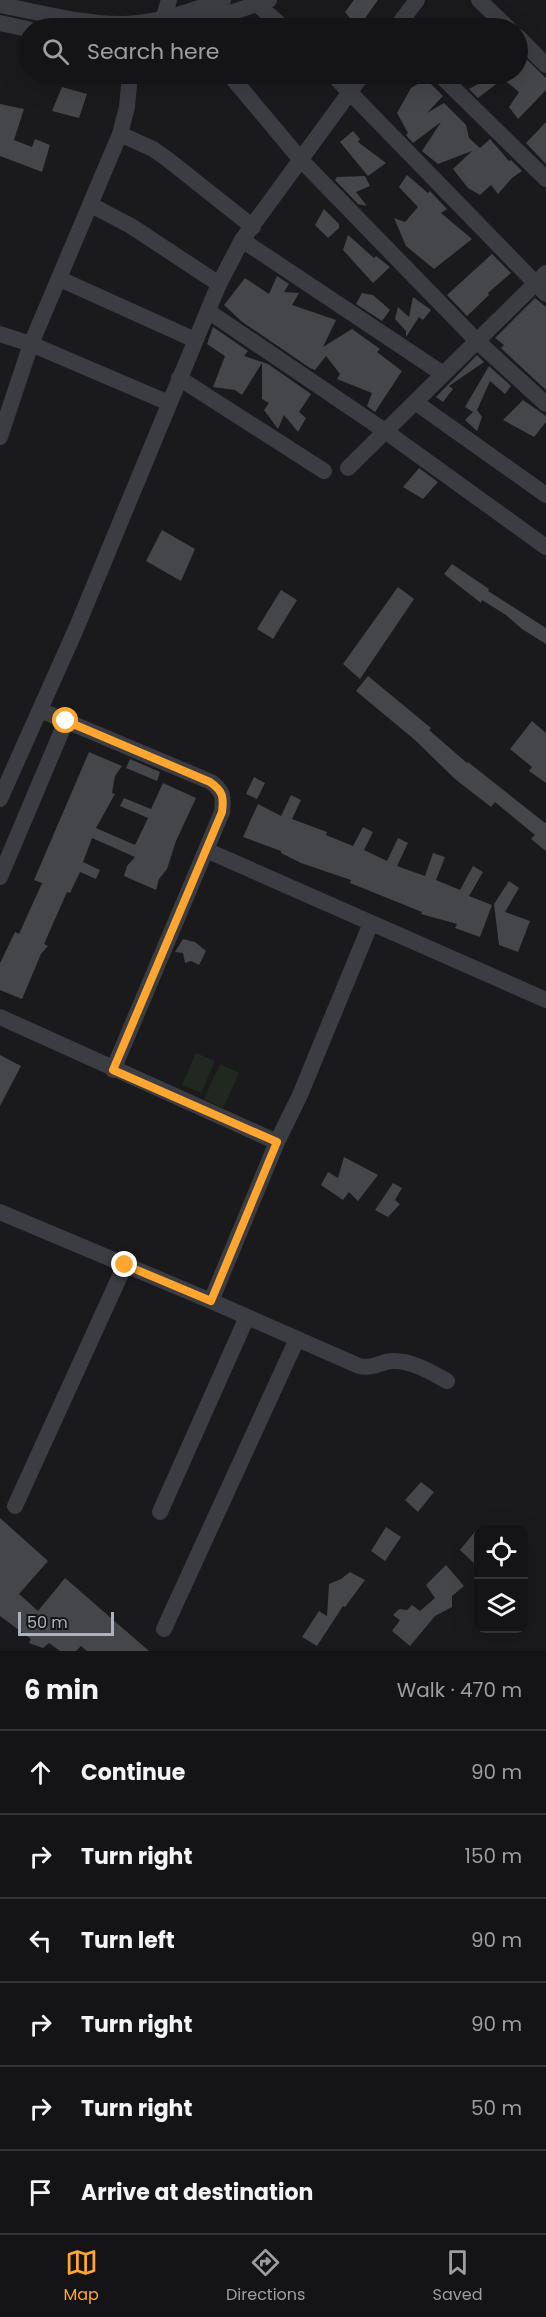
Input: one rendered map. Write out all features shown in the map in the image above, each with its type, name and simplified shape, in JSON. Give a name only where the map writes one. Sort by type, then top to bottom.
[{"type":"street","points":[[164,18],[169,0]]},
{"type":"street","points":[[169,18],[223,0]]},
{"type":"street","points":[[404,18],[417,0]]},
{"type":"street","points":[[479,0],[498,18]]},
{"type":"street","points":[[215,18],[263,2],[276,18]]},
{"type":"street","points":[[0,5],[71,18]]},
{"type":"street","points":[[0,23],[18,27]]},
{"type":"street","points":[[528,48],[546,65]]},
{"type":"street","points":[[0,437],[31,344],[120,134],[127,107],[129,84]]},
{"type":"street","points":[[237,84],[301,160],[477,341],[546,404]]},
{"type":"street","points":[[343,84],[542,283],[477,341],[348,468]]},
{"type":"street","points":[[0,799],[76,629],[219,284],[242,240],[356,84]]},
{"type":"street","points":[[449,84],[546,179]]},
{"type":"street","points":[[120,134],[159,153],[253,227]]},
{"type":"street","points":[[91,205],[131,226],[219,284]]},
{"type":"street","points":[[242,240],[443,374]]},
{"type":"street","points":[[60,279],[195,340]]},
{"type":"street","points":[[208,310],[385,431],[546,547]]},
{"type":"street","points":[[0,334],[31,344],[169,403]]},
{"type":"street","points":[[179,378],[324,471]]},
{"type":"street","points":[[415,402],[546,495]]},
{"type":"street","points":[[40,710],[210,782],[219,788],[224,797],[222,812],[113,1070]]},
{"type":"street","points":[[0,878],[66,721]]},
{"type":"street","points":[[206,850],[546,1000]]},
{"type":"street","points":[[211,1301],[371,923]]},
{"type":"street","points":[[0,1017],[113,1070],[277,1142]]},
{"type":"street","points":[[0,1212],[359,1366],[368,1368],[389,1361],[398,1361],[425,1368],[447,1381]]},
{"type":"street","points":[[15,1506],[125,1265]]},
{"type":"street","points":[[160,1512],[247,1317]]},
{"type":"street","points":[[164,1629],[297,1339]]},
{"type":"green space","points":[[196,1053],[215,1061],[201,1093],[182,1085]]},
{"type":"green space","points":[[220,1064],[239,1073],[223,1108],[204,1099]]},
{"type":"building","points":[[354,0],[378,0],[365,18],[350,18],[345,12]]},
{"type":"building","points":[[528,61],[546,78],[546,90],[518,119],[509,107],[519,92],[509,84],[528,84]]},
{"type":"building","points":[[418,84],[431,84],[443,96],[427,113],[444,103],[466,125],[469,138],[480,148],[490,139],[509,161],[511,160],[522,171],[512,178],[498,194],[491,185],[480,195],[468,188],[453,169],[472,151],[438,164],[422,151],[441,122],[413,143],[406,135],[408,133],[397,113],[411,88]]},
{"type":"building","points":[[478,84],[496,84],[478,98],[469,89]]},
{"type":"building","points":[[62,87],[87,94],[79,118],[52,111]]},
{"type":"building","points":[[0,104],[24,109],[14,140],[32,147],[35,139],[50,145],[42,172],[0,156]]},
{"type":"building","points":[[546,122],[546,164],[526,143]]},
{"type":"building","points":[[353,131],[360,139],[358,142],[386,163],[368,176],[340,142]]},
{"type":"building","points":[[407,175],[428,193],[430,191],[447,209],[441,213],[472,239],[434,269],[406,246],[394,218],[405,222],[418,207],[399,187]]},
{"type":"building","points":[[365,176],[370,186],[356,192],[367,206],[358,204],[335,180],[337,177]]},
{"type":"building","points":[[324,209],[339,224],[339,228],[328,238],[315,225]]},
{"type":"building","points":[[348,235],[374,258],[376,256],[390,267],[373,283],[343,250]]},
{"type":"building","points":[[492,254],[511,273],[467,316],[447,295]]},
{"type":"building","points":[[277,276],[289,284],[284,292],[299,293],[292,305],[336,320],[323,347],[352,329],[380,349],[377,352],[402,371],[375,412],[367,406],[372,393],[337,379],[340,374],[326,356],[315,370],[310,368],[241,321],[224,305],[245,278],[269,294]]},
{"type":"building","points":[[362,293],[373,295],[390,310],[382,321],[356,304]]},
{"type":"building","points":[[413,297],[431,310],[423,320],[419,317],[406,337],[406,331],[395,319],[398,307],[409,317]]},
{"type":"building","points":[[535,298],[546,307],[546,390],[501,348],[504,345],[495,338]]},
{"type":"building","points":[[213,327],[248,351],[244,356],[268,364],[311,394],[299,412],[306,418],[298,432],[284,415],[278,429],[264,410],[269,403],[262,399],[262,363],[242,395],[235,390],[213,387],[225,356],[207,344]]},
{"type":"building","points":[[477,355],[484,362],[449,386],[453,389],[443,402],[436,397]]},
{"type":"building","points":[[489,366],[511,386],[505,394],[490,381],[477,410],[482,417],[477,431],[465,420],[473,412],[465,407]]},
{"type":"building","points":[[523,400],[546,416],[546,422],[534,437],[503,420]]},
{"type":"building","points":[[419,468],[438,482],[423,499],[403,487]]},
{"type":"building","points":[[162,530],[195,549],[181,581],[146,561]]},
{"type":"building","points":[[452,564],[489,589],[488,591],[546,628],[546,644],[522,629],[506,615],[482,600],[481,603],[444,574]]},
{"type":"building","points":[[398,587],[414,599],[360,679],[343,664]]},
{"type":"building","points":[[281,590],[297,600],[273,639],[257,629]]},
{"type":"building","points":[[368,676],[431,728],[429,730],[467,763],[546,822],[546,851],[531,839],[535,835],[495,802],[491,807],[455,779],[415,740],[356,691]]},
{"type":"building","points":[[532,721],[546,733],[546,783],[529,771],[532,767],[510,749]]},
{"type":"building","points":[[89,752],[122,766],[115,776],[112,793],[115,794],[96,828],[135,845],[148,818],[120,806],[124,798],[151,809],[163,783],[196,798],[156,890],[124,876],[127,866],[135,857],[92,838],[83,862],[100,870],[96,879],[80,872],[70,893],[67,892],[44,944],[48,946],[41,954],[22,999],[0,990],[0,963],[15,932],[19,934],[42,883],[34,880]]},
{"type":"building","points":[[130,759],[160,772],[157,781],[126,768]]},
{"type":"building","points":[[254,777],[265,783],[257,799],[246,794]]},
{"type":"building","points":[[291,795],[301,800],[292,819],[327,832],[326,835],[353,846],[363,827],[373,832],[364,850],[387,861],[398,838],[408,843],[397,866],[425,876],[433,853],[445,857],[436,880],[460,890],[473,866],[483,872],[469,896],[492,905],[480,937],[455,928],[457,924],[421,914],[422,912],[350,883],[351,880],[301,863],[281,851],[243,837],[258,804],[281,816]]},
{"type":"building","points":[[509,881],[519,888],[505,912],[530,921],[518,952],[499,945],[494,904]]},
{"type":"building","points":[[183,939],[195,942],[206,951],[199,965],[191,961],[185,963],[183,953],[175,952]]},
{"type":"building","points":[[0,1055],[21,1066],[0,1106]]},
{"type":"building","points":[[344,1157],[378,1175],[358,1201],[349,1192],[343,1200],[321,1185],[328,1172],[338,1178]]},
{"type":"building","points":[[393,1183],[402,1188],[395,1200],[400,1204],[388,1217],[375,1210]]},
{"type":"building","points":[[421,1482],[434,1492],[418,1512],[405,1500]]},
{"type":"building","points":[[0,1518],[48,1561],[19,1594],[38,1611],[65,1578],[149,1651],[87,1651],[81,1646],[76,1651],[60,1651],[49,1643],[43,1648],[29,1643],[31,1639],[0,1616]]},
{"type":"building","points":[[386,1527],[401,1537],[385,1561],[371,1551]]},
{"type":"building","points":[[474,1533],[474,1563],[460,1550]]},
{"type":"building","points":[[446,1565],[464,1586],[452,1596],[452,1607],[435,1616],[410,1646],[392,1631],[400,1620],[393,1615],[399,1609],[407,1610],[412,1605],[420,1611],[435,1598],[426,1585]]},
{"type":"building","points":[[350,1572],[365,1580],[345,1607],[343,1606],[317,1646],[302,1637],[319,1611],[327,1616],[329,1584]]},
{"type":"route","points":[[66,721],[210,782],[219,788],[224,797],[222,812],[121,1056],[113,1070],[277,1142],[211,1301],[125,1265]]}]
